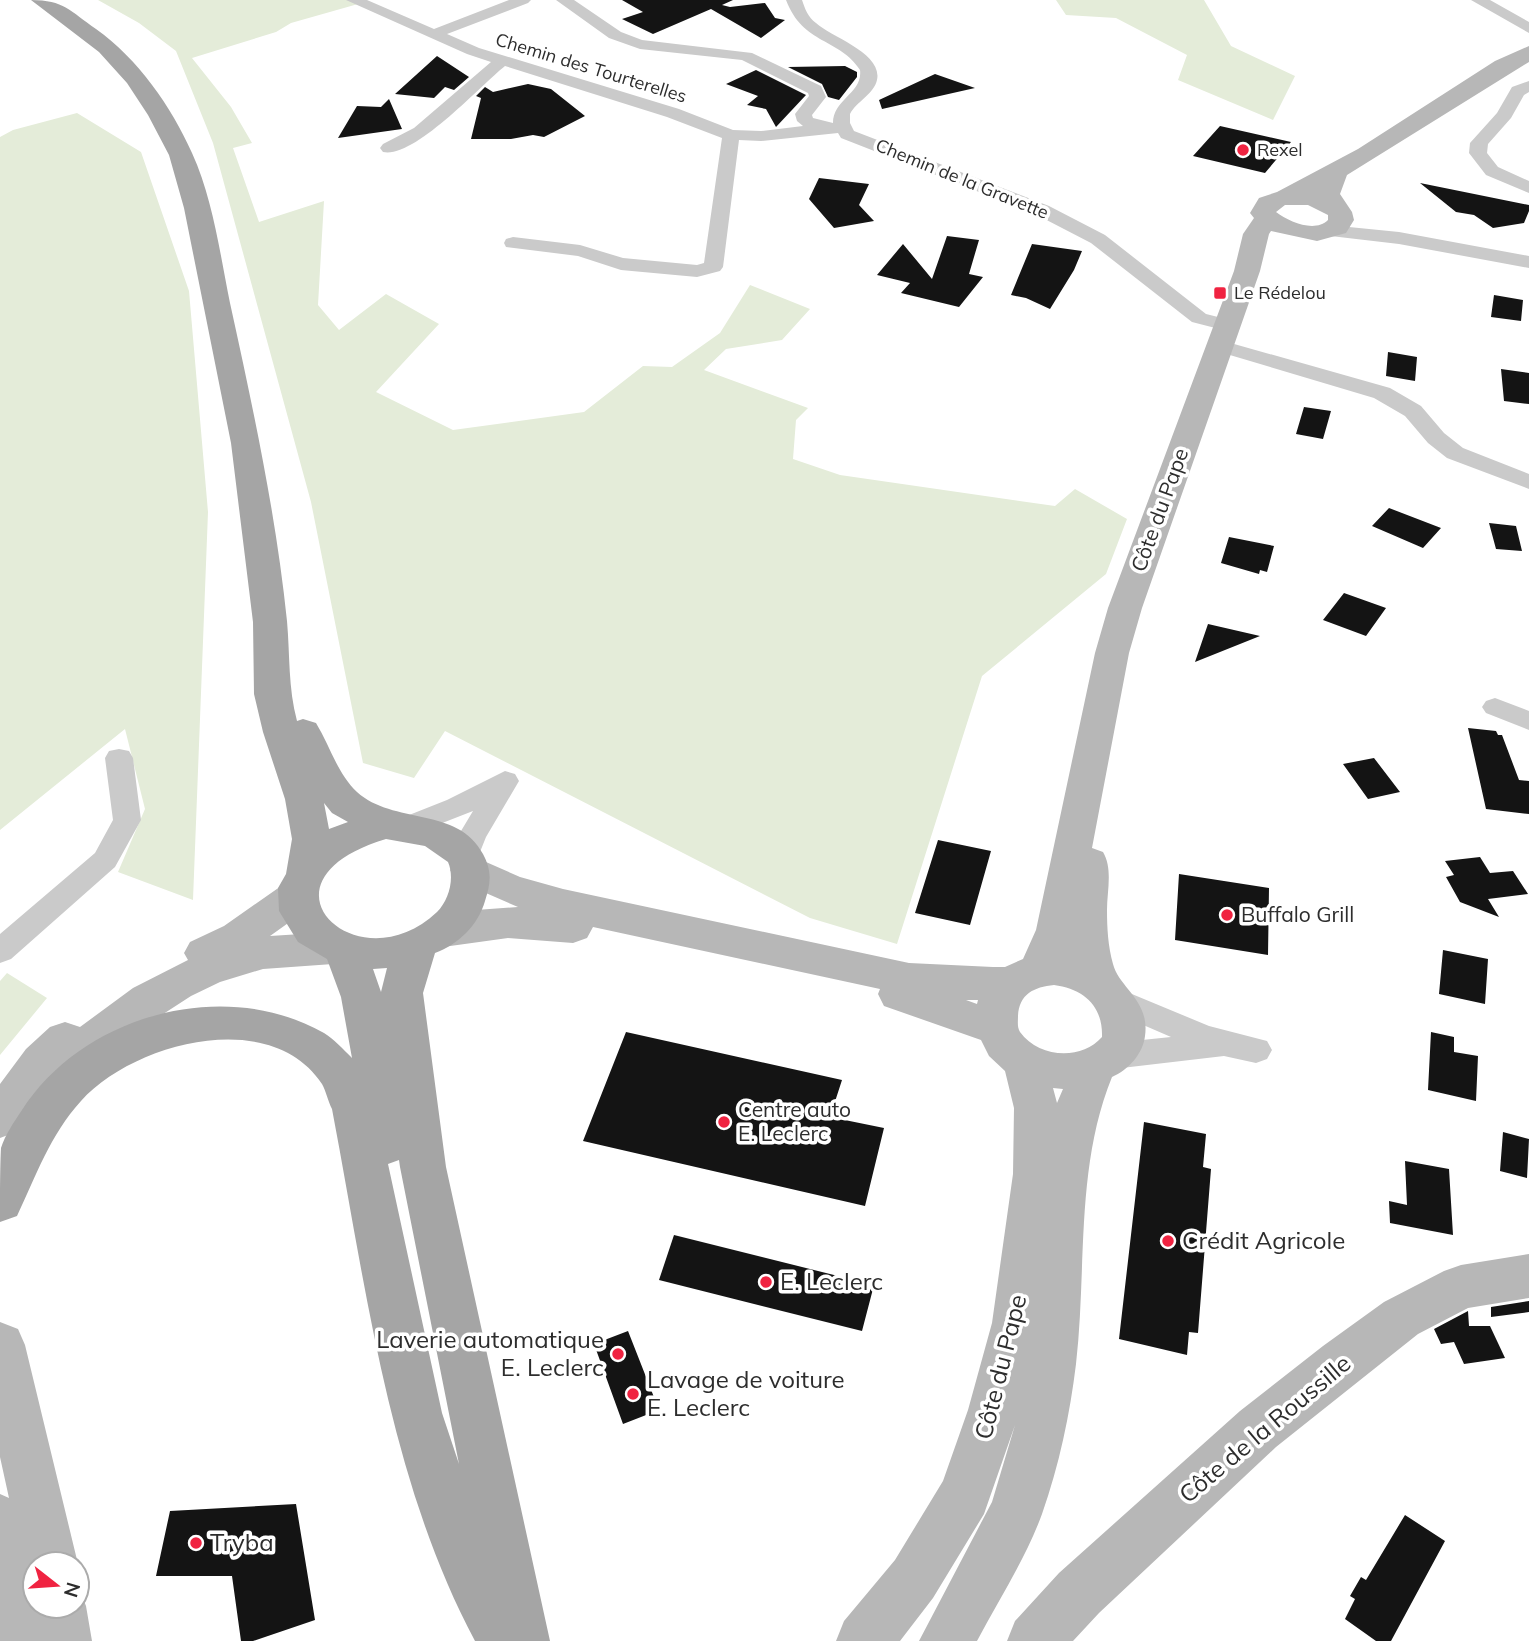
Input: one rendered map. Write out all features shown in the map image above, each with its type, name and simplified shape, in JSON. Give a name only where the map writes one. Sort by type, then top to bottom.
[{"type":"main road","points":[[41,0],[107,47],[136,79],[160,114],[181,155],[197,208],[246,443],[270,622],[272,694],[281,732],[304,799],[311,839],[301,884],[300,915],[312,934],[338,949],[357,975],[367,1007],[387,1179],[435,1413],[480,1562],[512,1641]]},
{"type":"main road","points":[[1286,197],[1367,154],[1503,66],[1529,53]]},
{"type":"main road","points":[[1336,219],[1327,190],[1337,170]]},
{"type":"main road","points":[[1286,197],[1311,198],[1336,219]]},
{"type":"main road","name":"Côte du Pape","points":[[1024,976],[1056,930],[1112,653],[1125,608],[1247,271],[1256,234],[1266,219],[1264,207],[1276,199],[1286,197]]},
{"type":"main road","points":[[1266,219],[1280,227],[1300,232],[1336,219]]},
{"type":"main road","name":"Côte du Pape","points":[[1247,271],[1266,251],[1300,232]]},
{"type":"main road","points":[[0,1196],[10,1159],[33,1111],[68,1065],[113,1024],[163,991],[214,968],[260,953],[338,949],[371,955],[388,954],[475,924],[516,920],[558,924],[648,940],[904,995],[1010,1044],[1041,1069],[1059,1073],[1077,1073],[1104,1062],[1124,1038],[1124,1018],[1107,991],[1069,971],[952,984],[909,979],[657,926],[537,898],[493,883],[437,834],[398,826],[345,803],[324,778],[304,739],[290,684],[285,587],[272,524],[246,443]]},
{"type":"main road","name":"Côte du Pape","points":[[1093,755],[1095,800],[1086,935],[1090,964],[1107,991]]},
{"type":"main road","points":[[0,1119],[41,1062],[80,1025],[131,990],[239,937],[301,884],[320,854],[342,839],[398,826]]},
{"type":"main road","points":[[468,863],[470,891],[461,912],[430,938],[401,993],[424,1167],[523,1641]]},
{"type":"main road","points":[[1010,1044],[994,1011],[999,996],[1024,976]]},
{"type":"main road","points":[[0,1202],[17,1158],[36,1123],[80,1072],[128,1043],[163,1030],[207,1022],[244,1023],[282,1033],[312,1048],[337,1071],[354,1109],[416,1413],[469,1575],[505,1641]]},
{"type":"main road","name":"Côte du Pape","points":[[864,1641],[914,1579],[965,1494],[994,1410],[1017,1323],[1037,1174],[1036,1108],[1010,1044]]},
{"type":"main road","name":"Côte du Pape","points":[[947,1641],[1016,1512],[1041,1423],[1051,1363],[1063,1176],[1077,1109],[1104,1062]]},
{"type":"main road","name":"Côte de la Roussille","points":[[1035,1641],[1079,1593],[1258,1429],[1401,1318],[1461,1287],[1529,1276]]},
{"type":"main road","points":[[0,1345],[48,1550]]},
{"type":"main road","points":[[0,1521],[10,1568],[19,1641]]},
{"type":"main road","points":[[60,1620],[64,1641]]},
{"type":"street","name":"Chemin des Tourterelles","points":[[354,0],[502,61],[673,113],[731,135],[761,136],[832,127]]},
{"type":"street","points":[[434,34],[523,0]]},
{"type":"street","points":[[564,0],[615,35],[640,44],[746,56],[815,90],[818,97],[803,114],[804,121],[832,127],[844,107],[866,86],[870,76],[868,68],[859,59],[808,26],[796,10],[794,0]]},
{"type":"street","points":[[1479,0],[1529,28]]},
{"type":"street","points":[[389,148],[406,142],[419,133],[480,76],[502,61]]},
{"type":"street","points":[[1529,86],[1518,91],[1509,103],[1506,114],[1479,143],[1478,153],[1493,172],[1529,188]]},
{"type":"street","name":"Chemin de la Gravette","points":[[832,127],[981,184],[1074,226],[1098,239],[1223,336],[1382,393],[1413,411],[1436,438],[1455,453],[1529,482]]},
{"type":"street","points":[[513,243],[580,251],[621,264],[697,271],[713,267],[731,135]]},
{"type":"street","points":[[1336,219],[1399,238],[1529,262]]},
{"type":"street","points":[[1494,707],[1529,721]]},
{"type":"street","points":[[0,951],[104,860],[127,820],[119,758]]},
{"type":"street","points":[[398,826],[457,807],[505,781],[472,836],[468,863]]},
{"type":"street","points":[[1104,1062],[1167,1049],[1241,1048],[1162,1021],[1107,991]]},
{"type":"green space","points":[[98,0],[348,0],[358,4],[291,23],[276,32],[192,58],[231,107],[252,143],[233,148],[259,222],[324,201],[318,305],[339,330],[386,294],[439,324],[376,392],[453,430],[584,412],[643,366],[672,367],[720,333],[750,285],[810,309],[782,340],[726,349],[704,370],[808,408],[796,420],[793,459],[840,475],[1055,506],[1075,489],[1127,519],[1106,574],[982,676],[897,944],[810,918],[445,731],[414,778],[363,763],[311,502],[213,143],[176,51],[139,23]]},
{"type":"green space","points":[[1056,0],[1204,0],[1231,46],[1295,76],[1273,120],[1178,80],[1187,55],[1116,18],[1066,15]]},
{"type":"green space","points":[[77,113],[141,152],[189,291],[208,512],[193,900],[118,872],[145,809],[125,729],[0,830],[0,137],[13,130]]},
{"type":"green space","points":[[7,973],[47,998],[0,1055],[0,981]]},
{"type":"building","points":[[622,0],[733,0],[722,5],[730,7],[765,3],[775,18],[785,20],[761,38],[711,9],[653,34],[622,19],[643,12]]},
{"type":"building","points":[[437,56],[469,77],[454,90],[445,87],[434,98],[395,94]]},
{"type":"building","points":[[845,66],[857,72],[857,77],[839,100],[828,97],[822,84],[788,67]]},
{"type":"building","points":[[756,70],[806,95],[776,127],[766,109],[747,105],[758,96],[726,84]]},
{"type":"building","points":[[935,74],[975,88],[882,109],[879,100]]},
{"type":"building","points":[[528,84],[551,89],[585,116],[544,137],[533,135],[511,139],[471,139],[481,98],[476,96],[485,87],[493,92]]},
{"type":"building","points":[[389,99],[402,129],[338,138],[357,106],[381,107]]},
{"type":"building","points":[[1220,126],[1291,142],[1265,173],[1193,156]]},
{"type":"building","points":[[819,178],[869,184],[859,205],[874,221],[834,228],[809,199]]},
{"type":"building","points":[[1420,183],[1529,205],[1529,211],[1524,223],[1493,228],[1474,215],[1456,212]]},
{"type":"building","points":[[947,236],[979,240],[969,274],[983,277],[959,307],[901,293],[910,283],[877,275],[903,244],[932,279]]},
{"type":"building","points":[[1032,244],[1082,251],[1074,270],[1050,309],[1026,298],[1011,295]]},
{"type":"building","points":[[1494,295],[1523,300],[1521,321],[1491,317]]},
{"type":"building","points":[[1388,352],[1417,357],[1415,381],[1386,376]]},
{"type":"building","points":[[1501,369],[1529,373],[1529,404],[1504,401]]},
{"type":"building","points":[[1304,407],[1331,411],[1323,439],[1296,434]]},
{"type":"building","points":[[1389,508],[1441,528],[1423,548],[1372,526]]},
{"type":"building","points":[[1489,523],[1516,526],[1522,551],[1496,549]]},
{"type":"building","points":[[1229,537],[1274,546],[1267,572],[1260,570],[1259,574],[1221,563]]},
{"type":"building","points":[[1344,593],[1386,608],[1366,636],[1323,620]]},
{"type":"building","points":[[1208,624],[1260,636],[1195,662]]},
{"type":"building","points":[[1468,728],[1496,731],[1498,735],[1502,735],[1519,780],[1529,781],[1529,814],[1486,809]]},
{"type":"building","points":[[1374,758],[1400,792],[1368,799],[1343,764]]},
{"type":"building","points":[[938,840],[991,851],[970,925],[915,913]]},
{"type":"building","points":[[1480,857],[1490,873],[1513,871],[1528,894],[1488,899],[1499,917],[1460,902],[1446,877],[1454,875],[1445,861]]},
{"type":"building","name":"Buffalo Grill","points":[[1179,874],[1269,888],[1268,955],[1175,940]]},
{"type":"building","points":[[1443,950],[1488,959],[1485,1004],[1439,994]]},
{"type":"building","name":"Centre auto E. Leclerc","points":[[626,1032],[842,1080],[830,1117],[884,1128],[865,1206],[583,1141]]},
{"type":"building","points":[[1431,1032],[1454,1037],[1454,1052],[1478,1056],[1476,1101],[1428,1090]]},
{"type":"building","name":"Crédit Agricole","points":[[1144,1122],[1206,1134],[1203,1167],[1211,1169],[1198,1333],[1189,1332],[1187,1355],[1119,1339]]},
{"type":"building","points":[[1503,1132],[1529,1139],[1527,1178],[1500,1171]]},
{"type":"building","points":[[1405,1161],[1449,1169],[1453,1235],[1390,1223],[1389,1201],[1407,1205]]},
{"type":"building","name":"E. Leclerc","points":[[674,1235],[874,1285],[862,1331],[659,1280]]},
{"type":"building","points":[[1529,1301],[1529,1312],[1491,1317],[1491,1307]]},
{"type":"building","points":[[1468,1311],[1469,1326],[1490,1326],[1505,1358],[1464,1364],[1454,1342],[1441,1344],[1434,1329]]},
{"type":"building","points":[[628,1331],[659,1410],[623,1424],[594,1344]]},
{"type":"building","points":[[296,1504],[315,1620],[253,1641],[241,1641],[232,1576],[156,1576],[170,1511]]},
{"type":"building","points":[[1405,1515],[1445,1541],[1391,1641],[1376,1641],[1345,1619],[1355,1599],[1350,1596],[1361,1577],[1366,1580]]},
{"type":"place","name":"Rexel","points":[[1243,150]]},
{"type":"place","name":"Le Rédelou","points":[[1220,293]]},
{"type":"place","name":"Buffalo Grill","points":[[1227,915]]},
{"type":"place","name":"Centre auto E. Leclerc","points":[[724,1122]]},
{"type":"place","name":"Crédit Agricole","points":[[1168,1241]]},
{"type":"place","name":"E. Leclerc","points":[[766,1282]]},
{"type":"place","name":"Laverie automatique E. Leclerc","points":[[618,1354]]},
{"type":"place","name":"Lavage de voiture E. Leclerc","points":[[633,1394]]},
{"type":"place","name":"Tryba","points":[[196,1543]]}]
